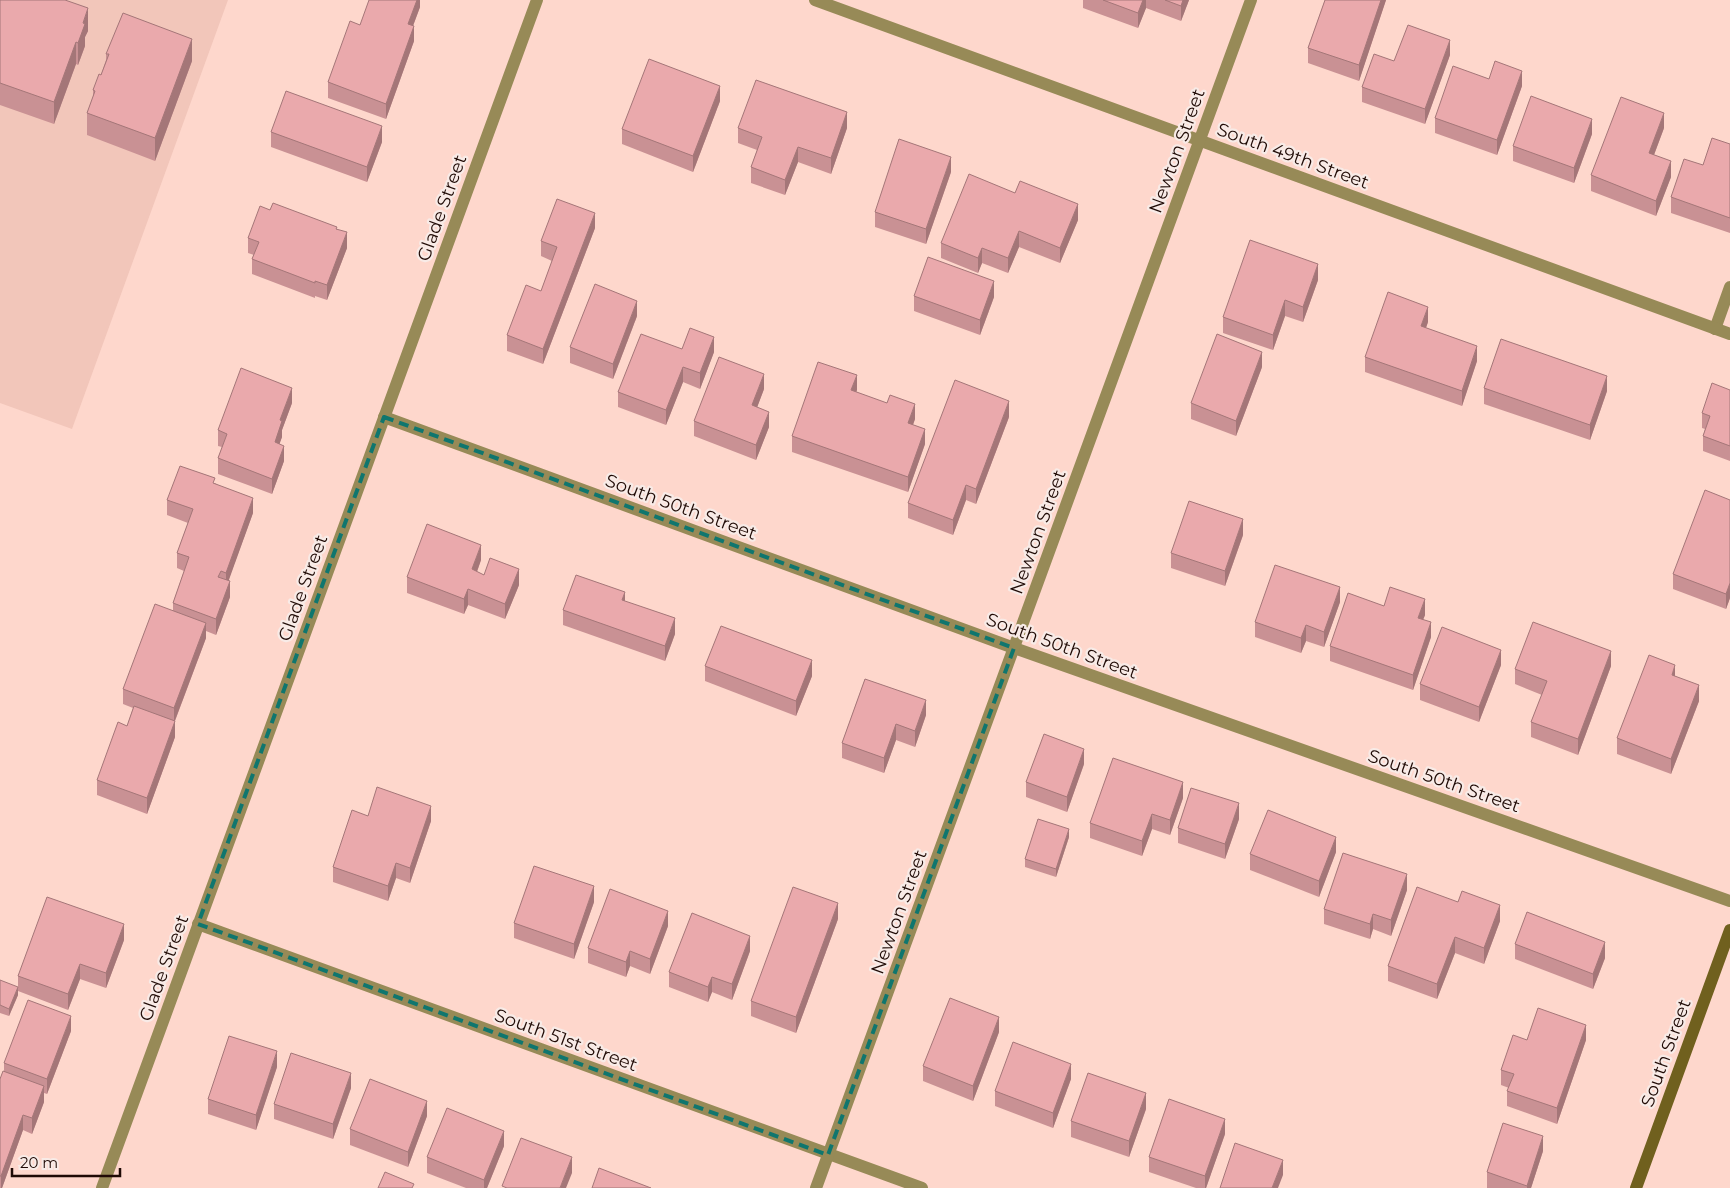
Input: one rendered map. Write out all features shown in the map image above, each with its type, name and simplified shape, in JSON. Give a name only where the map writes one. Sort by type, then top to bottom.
[{"type":"main road","name":"South Street","points":[[1636,1188],[1730,930]]},
{"type":"street","name":"Glade Street","points":[[102,1188],[537,0]]},
{"type":"street","name":"South 49th Street","points":[[815,0],[1730,334]]},
{"type":"street","name":"Newton Street","points":[[816,1188],[1251,0]]},
{"type":"street","points":[[1715,329],[1730,287]]},
{"type":"street","name":"South 50th Street","points":[[384,418],[1014,648],[1730,901]]},
{"type":"street","name":"South 51st Street","points":[[198,924],[922,1188]]},
{"type":"highlighted area","points":[[384,417],[1014,648],[828,1155],[198,924]]},
{"type":"shaded area","points":[[0,0],[228,0],[72,429],[0,403]]},
{"type":"building","points":[[0,0],[65,0],[88,8],[83,23],[85,24],[78,43],[76,42],[54,102],[0,83]]},
{"type":"building","points":[[369,0],[417,0],[408,24],[414,26],[386,104],[328,82],[350,21],[360,25]]},
{"type":"building","points":[[1103,0],[1143,0],[1138,13]]},
{"type":"building","points":[[1165,0],[1183,0],[1181,6]]},
{"type":"building","points":[[1325,0],[1381,0],[1359,65],[1308,48]]},
{"type":"building","points":[[123,13],[192,39],[155,138],[87,113],[95,91],[93,90],[99,74],[101,75],[109,54],[106,54]]},
{"type":"building","points":[[1408,25],[1450,40],[1425,109],[1362,87],[1374,54],[1394,61]]},
{"type":"building","points":[[649,59],[720,86],[693,156],[622,129]]},
{"type":"building","points":[[1495,61],[1522,71],[1497,140],[1435,118],[1453,66],[1489,79]]},
{"type":"building","points":[[756,80],[847,112],[831,158],[798,147],[785,180],[751,167],[762,137],[738,128]]},
{"type":"building","points":[[286,91],[382,126],[367,167],[271,132]]},
{"type":"building","points":[[1531,96],[1592,119],[1574,168],[1513,146]]},
{"type":"building","points":[[1621,97],[1664,113],[1649,153],[1671,161],[1656,201],[1591,175]]},
{"type":"building","points":[[1712,138],[1730,144],[1730,218],[1671,197],[1684,159],[1703,165]]},
{"type":"building","points":[[899,139],[951,157],[926,229],[875,212]]},
{"type":"building","points":[[969,174],[1015,193],[1020,181],[1078,204],[1060,248],[1019,231],[1008,258],[982,248],[978,258],[941,243]]},
{"type":"building","points":[[557,199],[595,213],[543,349],[507,335],[526,285],[541,291],[557,247],[541,241]]},
{"type":"building","points":[[273,203],[347,232],[327,285],[315,281],[315,283],[252,259],[259,242],[248,238],[260,206],[270,210]]},
{"type":"building","points":[[1250,240],[1318,264],[1303,307],[1285,300],[1273,335],[1223,317]]},
{"type":"building","points":[[928,257],[994,281],[980,320],[914,296]]},
{"type":"building","points":[[595,284],[637,301],[613,364],[570,347]]},
{"type":"building","points":[[1388,292],[1428,307],[1421,326],[1477,346],[1462,391],[1365,357]]},
{"type":"building","points":[[690,328],[714,337],[700,373],[683,367],[666,410],[618,392],[641,334],[682,349]]},
{"type":"building","points":[[1217,334],[1262,352],[1236,421],[1191,403]]},
{"type":"building","points":[[1501,339],[1607,376],[1590,425],[1484,388]]},
{"type":"building","points":[[719,357],[764,374],[752,405],[769,412],[756,445],[694,421]]},
{"type":"building","points":[[818,362],[857,375],[851,390],[887,403],[890,395],[915,404],[908,423],[925,429],[908,477],[792,436]]},
{"type":"building","points":[[241,368],[292,388],[280,420],[282,421],[275,442],[284,446],[272,479],[218,458],[227,434],[218,430]]},
{"type":"building","points":[[955,380],[1009,401],[976,489],[966,485],[953,520],[908,503]]},
{"type":"building","points":[[1712,383],[1730,390],[1730,446],[1703,436],[1710,416],[1702,413]]},
{"type":"building","points":[[180,466],[215,478],[213,483],[253,498],[226,573],[221,571],[218,577],[230,581],[216,619],[173,603],[189,557],[177,553],[193,509],[167,500]]},
{"type":"building","points":[[1705,490],[1730,500],[1730,583],[1726,594],[1673,574]]},
{"type":"building","points":[[1189,501],[1243,519],[1225,571],[1171,553]]},
{"type":"building","points":[[427,524],[481,545],[472,569],[484,575],[490,558],[519,569],[505,604],[468,589],[464,599],[407,577]]},
{"type":"building","points":[[1275,565],[1340,587],[1324,632],[1306,625],[1301,638],[1255,622]]},
{"type":"building","points":[[576,575],[625,592],[622,600],[675,618],[665,646],[563,610]]},
{"type":"building","points":[[1390,587],[1425,599],[1418,618],[1431,622],[1413,675],[1330,646],[1348,593],[1384,606]]},
{"type":"building","points":[[155,604],[206,623],[174,708],[123,689]]},
{"type":"building","points":[[1533,622],[1611,651],[1578,739],[1531,722],[1547,681],[1515,669]]},
{"type":"building","points":[[721,626],[812,660],[796,701],[705,666]]},
{"type":"building","points":[[1442,627],[1501,650],[1479,707],[1420,684]]},
{"type":"building","points":[[1649,655],[1675,665],[1672,675],[1699,685],[1671,759],[1617,738]]},
{"type":"building","points":[[865,679],[926,700],[915,731],[896,724],[884,758],[842,743]]},
{"type":"building","points":[[134,706],[175,721],[147,798],[97,780],[118,722],[127,726]]},
{"type":"building","points":[[1044,734],[1084,749],[1067,797],[1026,782]]},
{"type":"building","points":[[1113,758],[1183,782],[1170,820],[1152,814],[1142,841],[1090,823]]},
{"type":"building","points":[[377,787],[431,806],[410,868],[396,863],[388,886],[333,867],[352,810],[368,816]]},
{"type":"building","points":[[1191,788],[1239,803],[1225,844],[1178,828]]},
{"type":"building","points":[[1268,810],[1336,837],[1319,881],[1250,854]]},
{"type":"building","points":[[1038,819],[1069,829],[1056,869],[1025,859]]},
{"type":"building","points":[[1343,853],[1407,874],[1391,920],[1373,914],[1370,924],[1324,909]]},
{"type":"building","points":[[534,866],[594,886],[574,944],[514,923]]},
{"type":"building","points":[[793,887],[838,903],[796,1017],[751,1001]]},
{"type":"building","points":[[1417,887],[1458,902],[1462,891],[1500,905],[1484,948],[1455,937],[1437,984],[1388,966]]},
{"type":"building","points":[[610,889],[668,911],[650,959],[630,951],[626,962],[588,948]]},
{"type":"building","points":[[47,897],[124,924],[106,973],[80,964],[68,994],[18,976]]},
{"type":"building","points":[[1527,912],[1605,942],[1593,974],[1515,944]]},
{"type":"building","points":[[692,913],[750,936],[732,984],[712,977],[708,987],[669,972]]},
{"type":"building","points":[[0,980],[18,987],[9,1009],[0,1005]]},
{"type":"building","points":[[950,998],[999,1017],[973,1086],[923,1066]]},
{"type":"building","points":[[28,1000],[71,1016],[47,1079],[4,1063]]},
{"type":"building","points":[[1538,1008],[1586,1025],[1557,1108],[1507,1091],[1514,1074],[1501,1070],[1513,1035],[1527,1040]]},
{"type":"building","points":[[229,1036],[277,1051],[256,1115],[208,1099]]},
{"type":"building","points":[[1013,1042],[1071,1064],[1053,1113],[995,1091]]},
{"type":"building","points":[[291,1053],[351,1073],[333,1124],[274,1104]]},
{"type":"building","points":[[3,1071],[44,1086],[32,1118],[23,1115],[0,1176],[0,1079]]},
{"type":"building","points":[[1088,1073],[1146,1093],[1129,1141],[1071,1121]]},
{"type":"building","points":[[370,1079],[427,1101],[408,1152],[350,1129]]},
{"type":"building","points":[[1169,1099],[1225,1119],[1205,1176],[1149,1157]]},
{"type":"building","points":[[447,1108],[504,1131],[484,1180],[427,1157]]},
{"type":"building","points":[[1503,1123],[1543,1136],[1527,1186],[1487,1172]]},
{"type":"building","points":[[521,1138],[572,1157],[560,1188],[507,1188],[502,1186]]},
{"type":"building","points":[[1235,1143],[1283,1160],[1272,1188],[1220,1188]]},
{"type":"building","points":[[599,1168],[651,1188],[592,1188]]},
{"type":"building","points":[[385,1172],[414,1184],[412,1188],[378,1188]]}]
